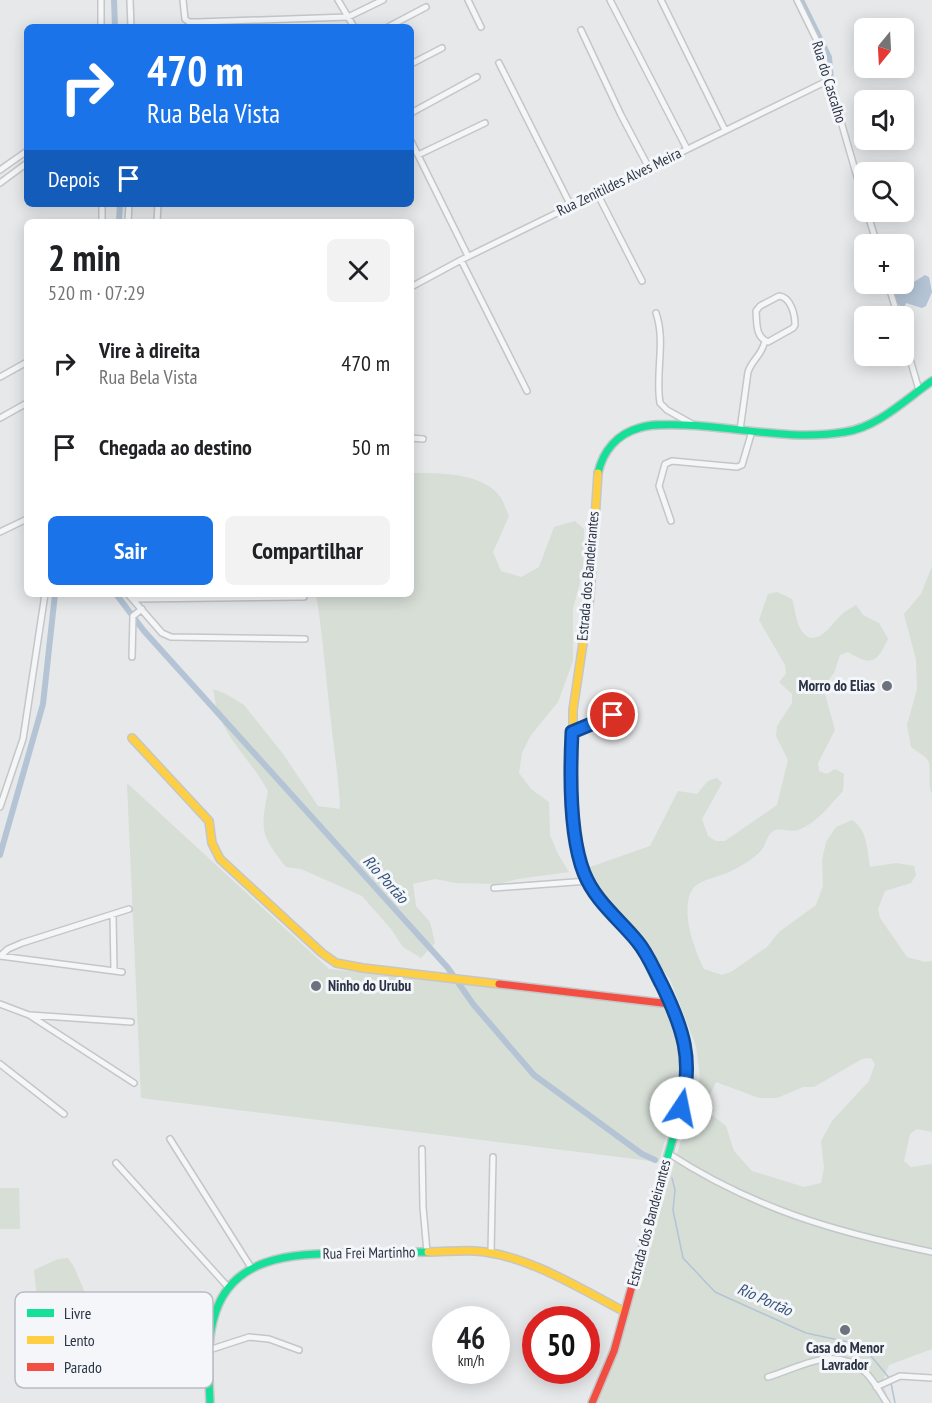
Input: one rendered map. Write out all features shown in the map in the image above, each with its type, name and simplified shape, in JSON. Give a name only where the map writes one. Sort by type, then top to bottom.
[{"type":"main road","name":"Estrada dos Bandeirantes","points":[[591,1403],[606,1373],[625,1312],[684,1098],[688,1071],[684,1039],[671,1004],[643,950],[606,908],[588,881],[578,855],[575,836],[572,732],[576,684],[590,599],[597,475],[601,459],[618,438],[633,428],[658,425],[807,436],[851,431],[869,423],[932,381]]},
{"type":"main road","points":[[132,738],[209,821],[212,843],[220,859],[322,953],[336,963],[344,966],[671,1004]]},
{"type":"main road","name":"Rua Frei Martinho","points":[[213,1324],[215,1311],[228,1287],[235,1280],[252,1269],[275,1260],[316,1254],[491,1252],[519,1260],[625,1312]]},
{"type":"main road","name":"Rua Frei Martinho","points":[[210,1388],[210,1403]]},
{"type":"street","points":[[101,0],[101,24]]},
{"type":"street","points":[[130,0],[131,24]]},
{"type":"street","points":[[183,0],[183,14],[189,22],[348,17],[383,0]]},
{"type":"street","points":[[338,0],[352,24]]},
{"type":"street","points":[[468,0],[481,27]]},
{"type":"street","points":[[610,0],[687,149]]},
{"type":"street","points":[[661,0],[725,130]]},
{"type":"street","name":"Rua do Cascalho","points":[[797,0],[822,51],[854,166]]},
{"type":"street","points":[[394,24],[426,7]]},
{"type":"street","points":[[581,30],[649,168]]},
{"type":"street","points":[[414,62],[441,48]]},
{"type":"street","points":[[499,63],[571,206]]},
{"type":"street","points":[[414,111],[477,77]]},
{"type":"street","name":"Rua Zenitildes Alves Meira","points":[[414,285],[468,256],[829,80]]},
{"type":"street","points":[[418,155],[485,123]]},
{"type":"street","points":[[414,147],[468,256]]},
{"type":"street","points":[[0,170],[24,153]]},
{"type":"street","points":[[0,183],[24,165]]},
{"type":"street","points":[[597,193],[642,281]]},
{"type":"street","points":[[460,260],[527,392]]},
{"type":"street","points":[[779,296],[784,296],[789,300],[795,325],[768,342],[765,341],[759,335],[756,311],[760,306],[779,296]]},
{"type":"street","points":[[656,313],[662,331],[659,361],[660,403],[667,410],[695,426]]},
{"type":"street","points":[[740,430],[748,372],[751,364],[761,355],[765,341]]},
{"type":"street","points":[[0,378],[24,364]]},
{"type":"street","points":[[912,366],[919,390]]},
{"type":"street","points":[[0,418],[24,405]]},
{"type":"street","points":[[671,521],[659,486],[665,464],[677,461],[737,467],[742,465],[752,431]]},
{"type":"street","points":[[414,438],[423,439]]},
{"type":"street","points":[[0,532],[24,520]]},
{"type":"street","points":[[0,807],[11,778],[24,730],[45,597]]},
{"type":"street","points":[[132,597],[162,633],[171,637],[305,639]]},
{"type":"street","points":[[132,657],[133,619],[136,612],[142,609]]},
{"type":"street","points":[[572,732],[610,716],[614,716],[620,732]]},
{"type":"street","points":[[494,888],[588,881]]},
{"type":"street","points":[[0,956],[8,949],[22,943],[129,909]]},
{"type":"street","points":[[113,915],[114,970]]},
{"type":"street","points":[[0,956],[122,972]]},
{"type":"street","points":[[0,1004],[28,1015],[134,1083]]},
{"type":"street","points":[[28,1015],[131,1022]]},
{"type":"street","points":[[0,1064],[64,1114]]},
{"type":"street","points":[[170,1139],[252,1269]]},
{"type":"street","points":[[422,1149],[423,1207],[427,1252]]},
{"type":"street","points":[[668,1153],[754,1201],[821,1225],[882,1242],[932,1252]]},
{"type":"street","points":[[491,1252],[493,1157]]},
{"type":"street","points":[[116,1163],[228,1287]]},
{"type":"street","points":[[213,1349],[249,1336],[269,1339],[299,1350]]},
{"type":"street","points":[[768,1377],[829,1357],[848,1361],[866,1372],[887,1403]]},
{"type":"street","points":[[876,1387],[900,1376],[932,1378]]},
{"type":"shaded area","points":[[414,473],[434,473],[472,479],[484,483],[501,498],[509,516],[493,552],[501,571],[521,577],[539,567],[554,527],[575,521],[584,529],[583,570],[573,609],[573,661],[558,702],[531,735],[522,753],[519,773],[531,789],[549,802],[550,835],[569,872],[498,884],[456,883],[435,879],[413,884],[416,906],[430,922],[435,943],[421,958],[403,947],[391,929],[362,896],[301,869],[286,867],[267,839],[265,832],[264,815],[268,791],[222,723],[213,689],[244,705],[283,754],[318,806],[340,809],[316,597],[414,597]]},
{"type":"shaded area","points":[[932,566],[932,794],[928,760],[911,747],[907,725],[917,689],[916,660],[904,614],[921,594]]},
{"type":"shaded area","points":[[777,592],[792,599],[799,627],[806,636],[812,638],[822,634],[856,605],[863,615],[879,623],[888,639],[880,654],[872,660],[862,659],[848,652],[840,655],[834,673],[823,687],[835,730],[818,763],[819,771],[827,774],[835,769],[844,774],[843,791],[823,813],[805,827],[795,831],[775,830],[769,835],[763,848],[750,861],[696,886],[692,890],[687,908],[690,930],[704,969],[722,975],[731,972],[767,947],[779,932],[816,905],[823,886],[822,860],[826,842],[836,827],[852,820],[864,835],[870,867],[896,863],[914,866],[916,875],[911,883],[885,891],[878,909],[880,918],[907,957],[925,962],[932,961],[932,1132],[917,1129],[910,1134],[904,1161],[911,1167],[932,1164],[932,1349],[889,1365],[882,1382],[890,1403],[594,1403],[625,1328],[700,1077],[696,1046],[670,979],[595,889],[588,877],[590,867],[650,846],[678,791],[697,794],[708,781],[717,778],[722,783],[702,819],[708,836],[716,841],[725,841],[777,805],[788,760],[776,736],[777,726],[792,703],[792,694],[779,682],[786,674],[785,665],[759,620],[768,594]],"holes":[[[871,1058],[875,1064],[869,1081],[832,1121],[821,1141],[824,1168],[821,1183],[804,1187],[752,1171],[734,1151],[726,1126],[712,1115],[708,1099],[716,1082],[759,1098],[777,1098],[803,1087],[814,1087],[862,1059]]]},
{"type":"shaded area","name":"Ninho do Urubu","points":[[127,783],[329,969],[662,1002],[677,1037],[680,1068],[676,1100],[659,1162],[141,1098]]},
{"type":"shaded area","points":[[0,1188],[19,1188],[20,1229],[0,1229]]},
{"type":"shaded area","points":[[68,1258],[85,1292],[36,1292],[34,1270],[58,1259]]},
{"type":"water","points":[[925,275],[929,277],[932,292],[926,306],[922,308],[906,303],[905,306],[900,306],[895,299],[895,294],[914,294],[914,282]]},
{"type":"waterway","points":[[114,0],[115,24]]},
{"type":"waterway","points":[[801,0],[829,57],[831,81]]},
{"type":"waterway","points":[[119,219],[120,207]]},
{"type":"waterway","points":[[0,855],[43,704],[55,597]]},
{"type":"waterway","name":"Rio Portão","points":[[118,597],[144,631],[448,968],[473,1004],[534,1075],[642,1154],[655,1160]]},
{"type":"waterway","name":"Rio Portão","points":[[672,1178],[675,1190],[673,1210],[683,1258],[715,1292],[806,1333],[862,1345],[890,1379]]},
{"type":"waterway","name":"Rio Portão","points":[[891,1383],[895,1403]]},
{"type":"traffic: fast","points":[[598,473],[603,458],[612,444],[624,434],[644,426],[705,426],[805,435],[845,432],[880,418],[932,381]]},
{"type":"traffic: fast","points":[[573,788],[576,843],[585,874],[596,893],[639,943],[647,956],[672,1009],[684,1051],[684,1098],[651,1217]]},
{"type":"traffic: fast","points":[[213,1321],[221,1299],[233,1282],[249,1270],[267,1262],[287,1257],[329,1253],[428,1252]]},
{"type":"traffic: fast","points":[[210,1388],[210,1403]]},
{"type":"traffic: slow","points":[[573,788],[573,710],[590,596],[598,473]]},
{"type":"traffic: slow","points":[[132,738],[209,821],[212,843],[220,859],[322,953],[336,963],[499,984]]},
{"type":"traffic: slow","points":[[428,1252],[475,1251],[514,1259],[572,1283],[625,1312]]},
{"type":"traffic: jam","points":[[499,984],[671,1004]]},
{"type":"traffic: jam","points":[[592,1403],[614,1351],[651,1217]]},
{"type":"place","name":"Morro do Elias","points":[[887,686]]},
{"type":"place","name":"Ninho do Urubu","points":[[316,986]]},
{"type":"place","name":"Casa do Menor Lavrador","points":[[845,1330]]},
{"type":"route","points":[[613,715],[572,732],[576,849],[584,873],[596,894],[648,956],[678,1022],[684,1039],[688,1071],[681,1108]]}]
